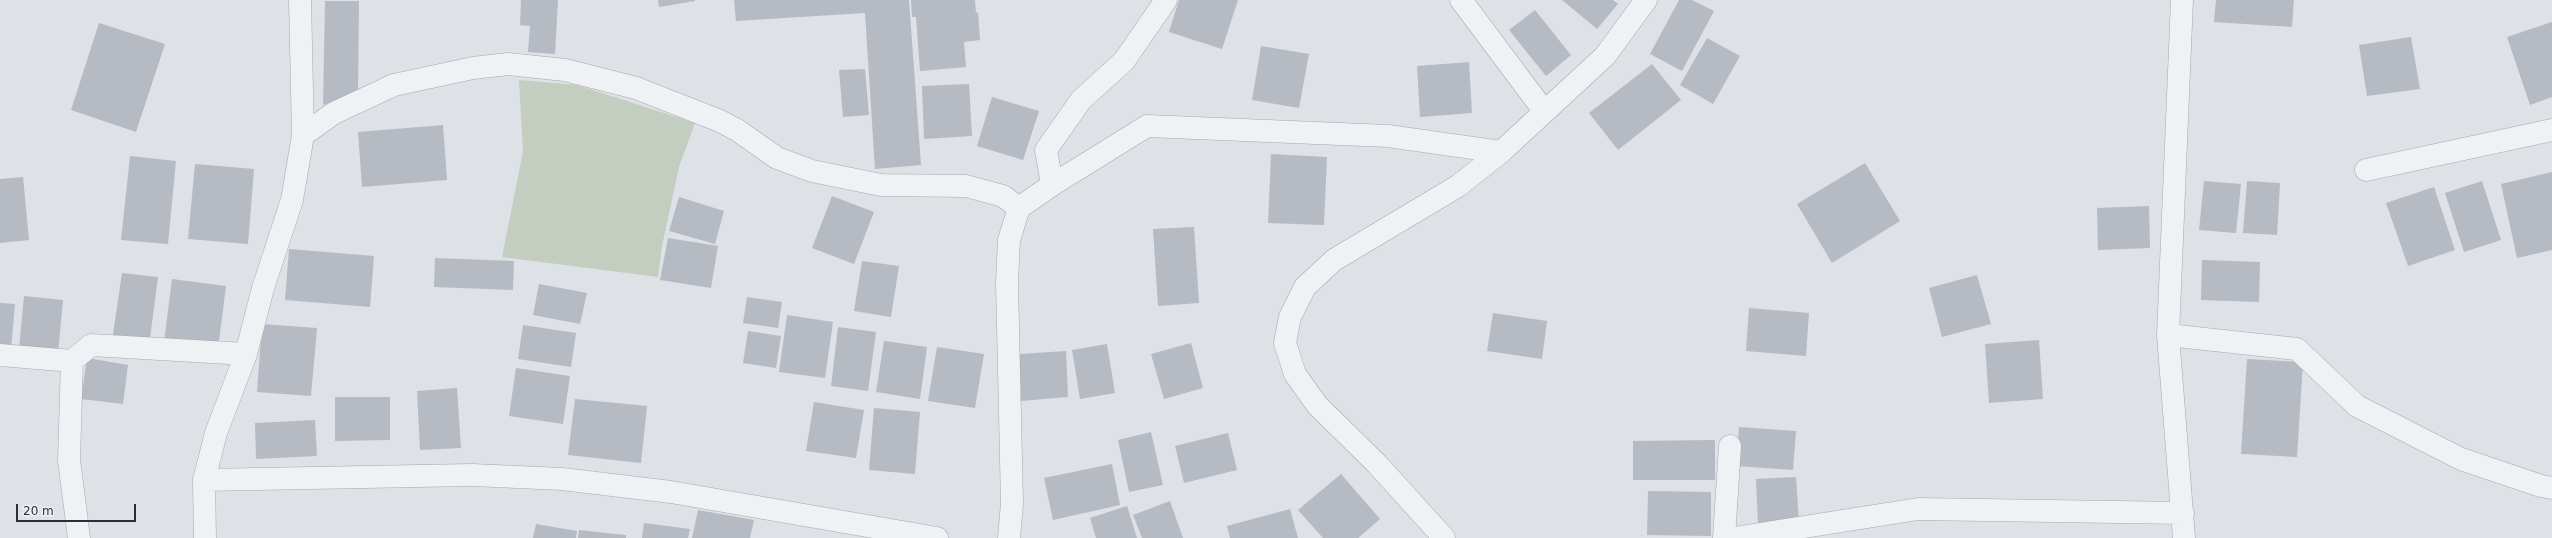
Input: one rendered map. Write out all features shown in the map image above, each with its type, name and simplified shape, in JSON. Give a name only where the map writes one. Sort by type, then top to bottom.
[{"type":"street","points":[[205,538],[204,480],[216,433],[246,354],[263,288],[292,200],[303,135],[300,0]]},
{"type":"street","points":[[1052,185],[1046,150],[1081,100],[1124,61],[1166,0]]},
{"type":"street","points":[[1461,0],[1544,111]]},
{"type":"street","points":[[1444,538],[1377,464],[1317,405],[1295,374],[1286,343],[1290,317],[1305,287],[1334,260],[1458,186],[1501,152],[1605,56],[1646,0]]},
{"type":"street","points":[[2182,0],[2168,335],[2184,538]]},
{"type":"street","points":[[303,135],[334,113],[394,85],[473,68],[508,64],[565,70],[636,88],[720,121],[737,130],[777,158],[812,171],[881,185],[966,186],[1003,196],[1019,208]]},
{"type":"street","points":[[1009,538],[1012,503],[1007,283],[1009,240],[1019,208],[1052,185],[1147,126],[1388,136],[1501,152]]},
{"type":"street","points":[[2366,170],[2552,130]]},
{"type":"street","points":[[2168,335],[2298,350],[2357,406],[2461,459],[2541,486],[2552,488]]},
{"type":"street","points":[[0,355],[72,361],[91,345],[246,354]]},
{"type":"street","points":[[72,361],[69,460],[79,538]]},
{"type":"street","points":[[1724,538],[1730,446]]},
{"type":"street","points":[[204,480],[472,475],[562,479],[671,492],[936,538]]},
{"type":"street","points":[[1734,538],[1918,509],[2183,513]]},
{"type":"green space","points":[[519,80],[577,85],[695,123],[679,167],[662,246],[658,277],[502,257],[523,151]]},
{"type":"building","points":[[521,0],[558,0],[555,54],[528,52],[530,26],[520,25]]},
{"type":"building","points":[[658,0],[695,0],[695,1],[659,7]]},
{"type":"building","points":[[734,0],[909,0],[921,165],[875,169],[865,13],[736,21]]},
{"type":"building","points":[[911,0],[975,0],[976,13],[978,12],[980,40],[964,42],[966,67],[920,71],[916,17],[912,17]]},
{"type":"building","points":[[1179,0],[1238,0],[1222,49],[1169,32]]},
{"type":"building","points":[[1562,0],[1613,0],[1618,4],[1597,29]]},
{"type":"building","points":[[1679,0],[1692,0],[1714,11],[1682,71],[1650,54]]},
{"type":"building","points":[[2216,0],[2294,0],[2292,27],[2214,22]]},
{"type":"building","points":[[325,1],[359,1],[358,91],[323,105]]},
{"type":"building","points":[[1535,10],[1571,55],[1546,76],[1509,30]]},
{"type":"building","points":[[2552,22],[2552,97],[2530,105],[2507,37]]},
{"type":"building","points":[[99,23],[165,44],[136,132],[71,110]]},
{"type":"building","points":[[2411,37],[2420,89],[2367,96],[2359,45]]},
{"type":"building","points":[[1707,38],[1740,56],[1713,104],[1680,85]]},
{"type":"building","points":[[1261,46],[1309,54],[1299,108],[1252,100]]},
{"type":"building","points":[[1469,62],[1472,113],[1420,117],[1417,66]]},
{"type":"building","points":[[1652,64],[1681,100],[1618,150],[1589,113]]},
{"type":"building","points":[[865,69],[869,115],[843,117],[839,70]]},
{"type":"building","points":[[969,84],[972,136],[924,139],[922,86]]},
{"type":"building","points":[[992,97],[1039,111],[1023,160],[977,146]]},
{"type":"building","points":[[443,125],[447,180],[362,187],[358,132]]},
{"type":"building","points":[[1271,154],[1327,157],[1324,225],[1268,223]]},
{"type":"building","points":[[130,156],[176,161],[168,244],[121,240]]},
{"type":"building","points":[[1865,163],[1900,221],[1832,263],[1797,204]]},
{"type":"building","points":[[195,164],[254,169],[248,244],[188,239]]},
{"type":"building","points":[[2552,172],[2552,250],[2517,258],[2501,184]]},
{"type":"building","points":[[23,177],[29,240],[0,243],[0,179]]},
{"type":"building","points":[[2204,181],[2241,184],[2236,233],[2199,230]]},
{"type":"building","points":[[2247,181],[2280,183],[2277,235],[2243,233]]},
{"type":"building","points":[[2482,181],[2501,240],[2464,252],[2445,193]]},
{"type":"building","points":[[2434,187],[2455,250],[2408,266],[2386,203]]},
{"type":"building","points":[[832,196],[874,212],[854,264],[812,248]]},
{"type":"building","points":[[679,197],[724,211],[715,244],[669,231]]},
{"type":"building","points":[[2149,206],[2150,248],[2098,250],[2097,208]]},
{"type":"building","points":[[1194,227],[1199,303],[1158,306],[1153,229]]},
{"type":"building","points":[[668,238],[718,246],[711,288],[660,280]]},
{"type":"building","points":[[289,249],[374,256],[370,307],[285,300]]},
{"type":"building","points":[[435,258],[514,261],[513,290],[434,287]]},
{"type":"building","points":[[2202,260],[2260,262],[2259,302],[2201,300]]},
{"type":"building","points":[[862,261],[899,266],[891,317],[854,311]]},
{"type":"building","points":[[122,273],[158,277],[149,346],[112,341]]},
{"type":"building","points":[[1977,275],[1991,324],[1942,337],[1929,288]]},
{"type":"building","points":[[172,279],[226,286],[218,349],[164,342]]},
{"type":"building","points":[[539,284],[587,293],[580,324],[533,315]]},
{"type":"building","points":[[24,296],[63,300],[58,353],[19,349]]},
{"type":"building","points":[[747,297],[782,302],[778,328],[743,323]]},
{"type":"building","points":[[0,303],[15,304],[11,350],[0,350]]},
{"type":"building","points":[[1749,308],[1809,313],[1806,356],[1746,351]]},
{"type":"building","points":[[1493,313],[1547,321],[1542,359],[1487,351]]},
{"type":"building","points":[[787,315],[833,322],[825,378],[779,372]]},
{"type":"building","points":[[262,324],[317,328],[311,396],[257,392]]},
{"type":"building","points":[[523,325],[576,333],[571,367],[518,359]]},
{"type":"building","points":[[838,327],[876,332],[868,391],[831,386]]},
{"type":"building","points":[[748,331],[781,336],[776,368],[743,363]]},
{"type":"building","points":[[2039,340],[2043,399],[1989,403],[1985,344]]},
{"type":"building","points":[[884,341],[927,347],[920,399],[876,392]]},
{"type":"building","points":[[1191,343],[1203,388],[1164,399],[1151,354]]},
{"type":"building","points":[[1107,344],[1115,393],[1080,399],[1072,350]]},
{"type":"building","points":[[937,347],[984,354],[975,408],[928,401]]},
{"type":"building","points":[[1066,351],[1068,397],[1021,401],[1019,354]]},
{"type":"building","points":[[87,358],[128,365],[123,404],[81,399]]},
{"type":"building","points":[[2247,359],[2303,362],[2297,457],[2241,454]]},
{"type":"building","points":[[516,368],[570,376],[563,424],[509,416]]},
{"type":"building","points":[[457,388],[461,448],[420,450],[417,391]]},
{"type":"building","points":[[335,397],[390,397],[390,440],[335,441]]},
{"type":"building","points":[[575,399],[647,406],[641,463],[568,455]]},
{"type":"building","points":[[814,402],[864,410],[856,458],[806,451]]},
{"type":"building","points":[[874,408],[920,412],[915,474],[869,470]]},
{"type":"building","points":[[315,420],[317,456],[256,459],[255,423]]},
{"type":"building","points":[[1739,427],[1796,431],[1793,470],[1736,466]]},
{"type":"building","points":[[1151,432],[1163,485],[1129,492],[1118,440]]},
{"type":"building","points":[[1228,433],[1237,470],[1184,483],[1175,446]]},
{"type":"building","points":[[1715,440],[1715,480],[1633,480],[1633,441]]},
{"type":"building","points":[[1112,464],[1120,505],[1053,520],[1044,478]]},
{"type":"building","points":[[1341,474],[1380,519],[1358,538],[1323,538],[1298,510]]},
{"type":"building","points":[[1796,477],[1799,522],[1758,524],[1756,479]]},
{"type":"building","points":[[1648,491],[1711,492],[1711,536],[1647,535]]},
{"type":"building","points":[[1170,501],[1183,538],[1142,538],[1133,515]]},
{"type":"building","points":[[1127,506],[1137,538],[1096,538],[1090,518]]},
{"type":"building","points":[[1290,509],[1298,538],[1230,538],[1227,526]]},
{"type":"building","points":[[698,510],[754,520],[750,538],[692,538]]},
{"type":"building","points":[[644,523],[690,529],[688,538],[642,538]]},
{"type":"building","points":[[536,524],[577,531],[576,538],[533,538]]},
{"type":"building","points":[[579,530],[626,535],[626,538],[578,538]]}]
